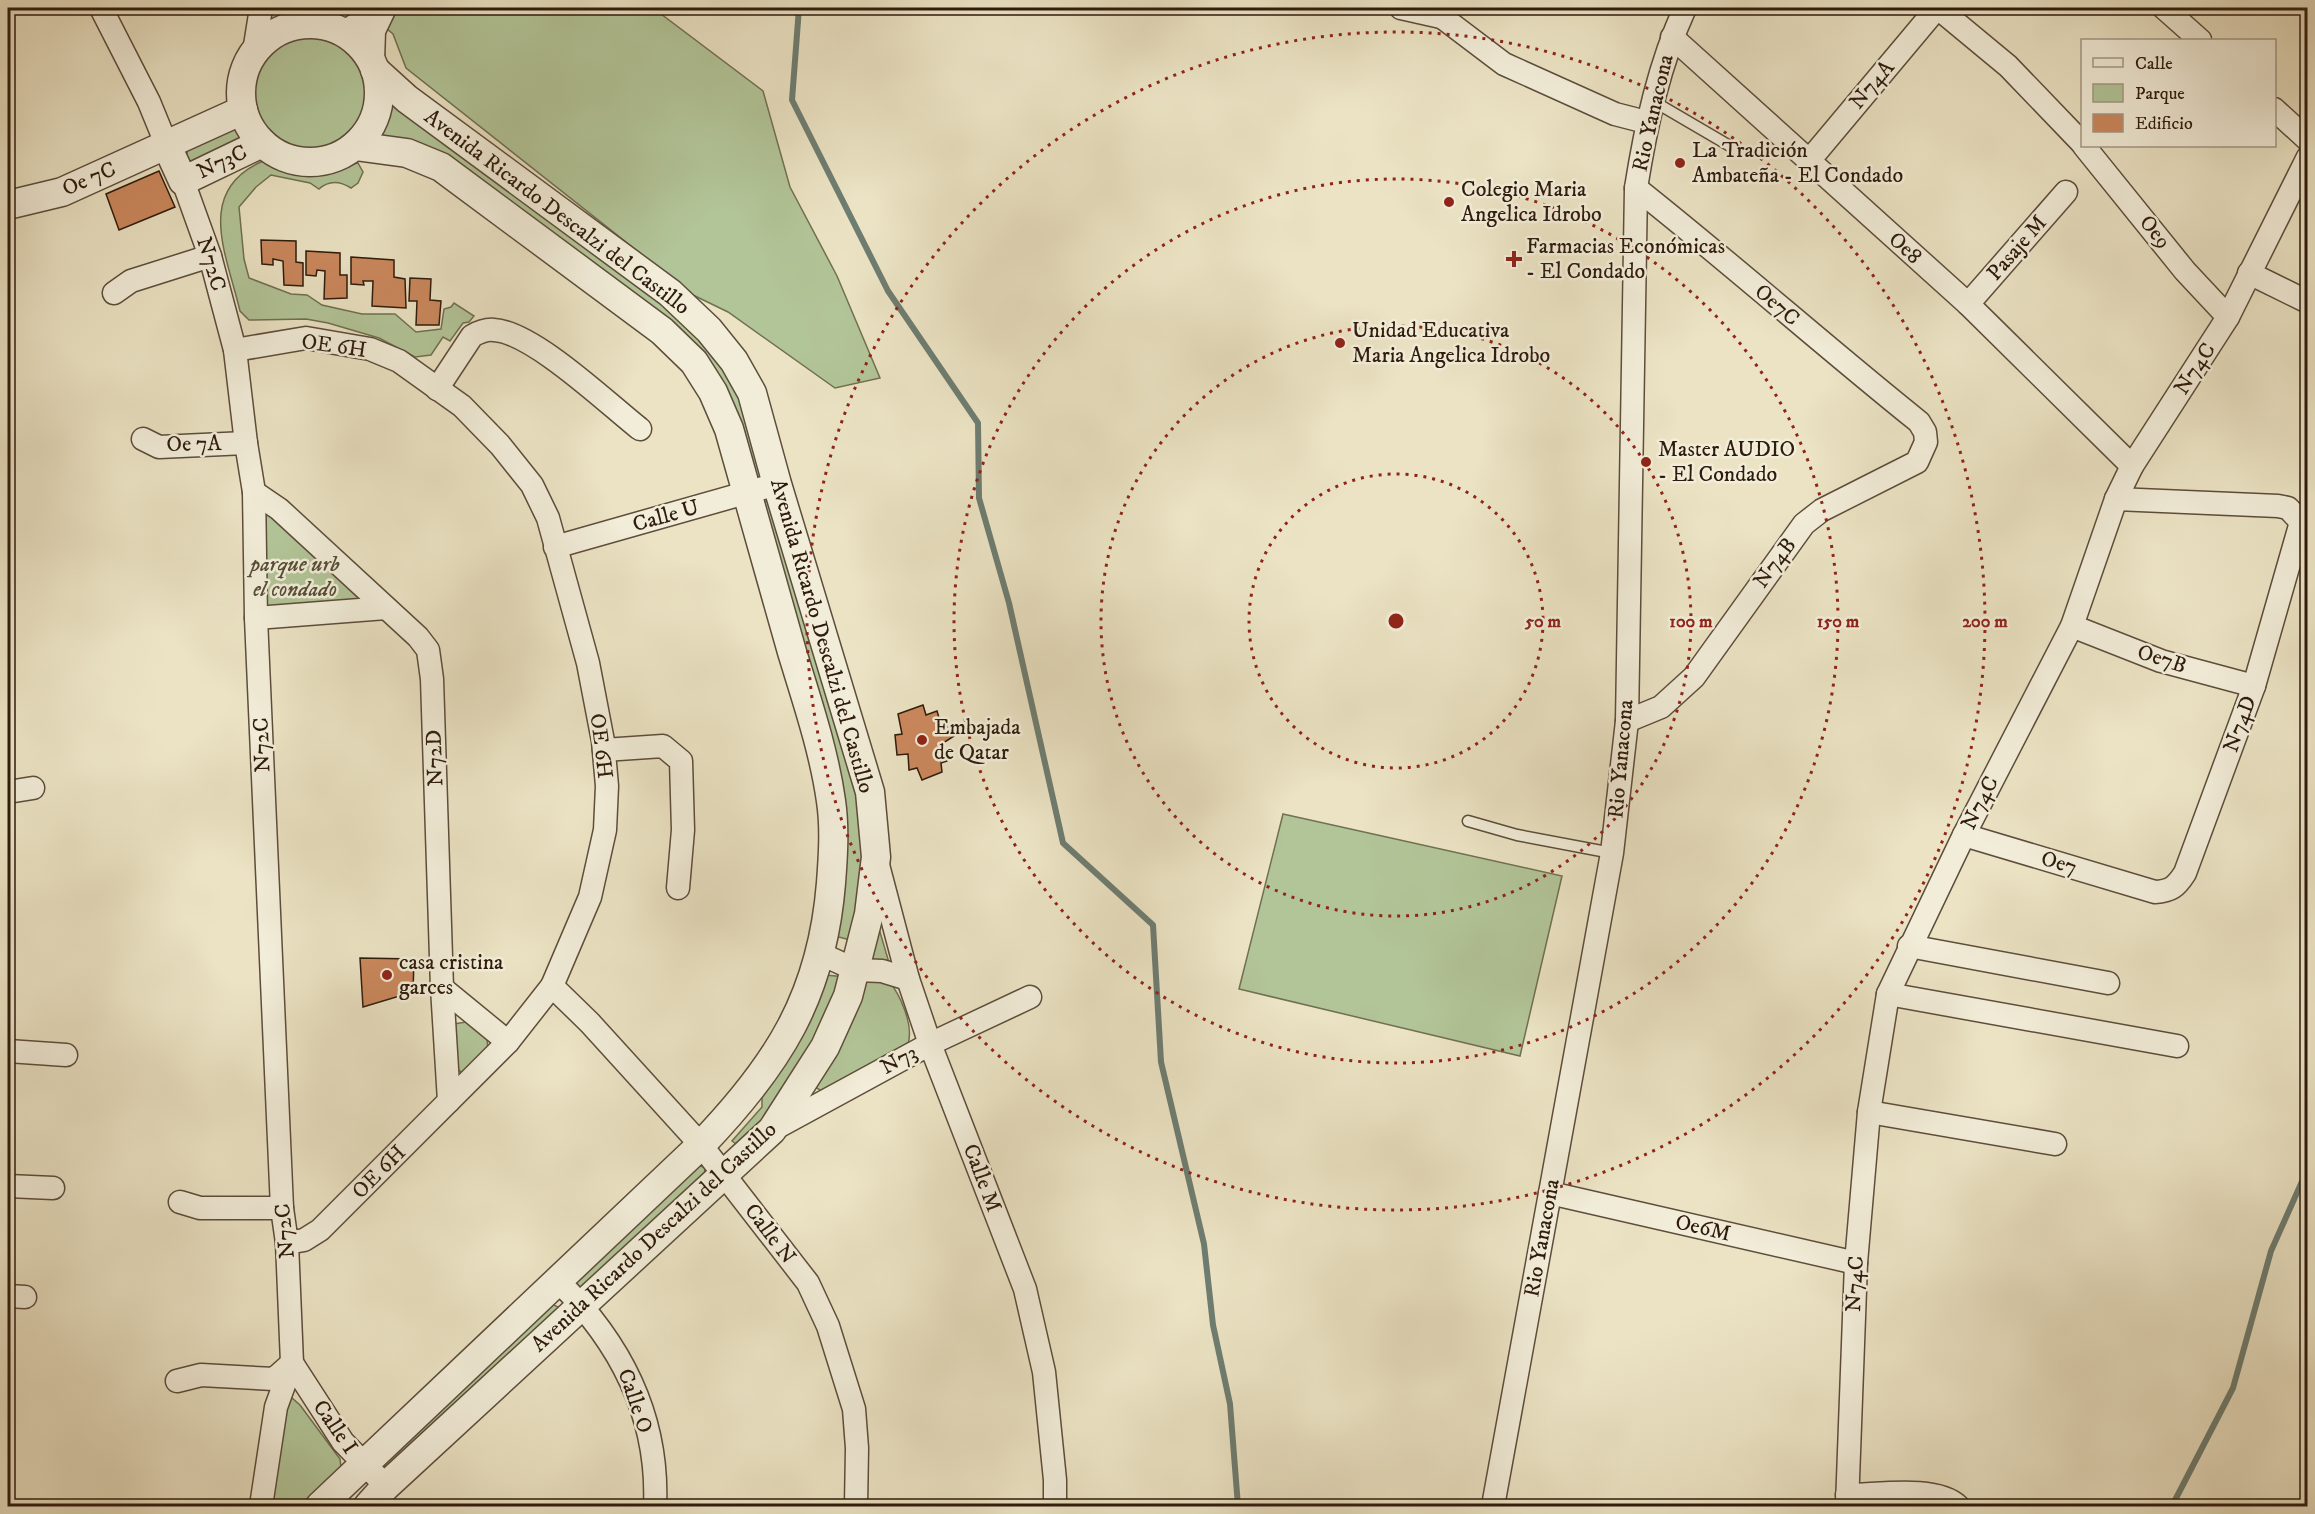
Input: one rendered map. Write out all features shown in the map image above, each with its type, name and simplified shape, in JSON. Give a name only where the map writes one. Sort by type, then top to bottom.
[{"type":"street","name":"N72C","points":[[101,8],[149,102],[183,181],[210,256],[235,350],[254,492],[256,618],[282,1208],[287,1243],[292,1363],[276,1407],[261,1506]]},
{"type":"street","points":[[261,8],[254,52],[242,79],[243,110],[250,128],[262,143],[278,155],[308,162],[338,157],[355,146],[370,128],[378,107],[379,84],[374,66],[374,31],[384,8]]},
{"type":"street","name":"Avenida Ricardo Descalzi del Castillo","points":[[315,8],[361,45],[374,66],[407,99],[670,293],[709,330],[734,361],[752,393],[777,484],[870,792],[876,857],[869,914],[848,996],[825,1047],[772,1130],[723,1172],[377,1496]]},
{"type":"street","points":[[254,52],[269,38],[286,28],[306,24],[340,30],[379,8]]},
{"type":"street","points":[[1401,8],[1436,12],[1504,64],[1616,114],[1649,111]]},
{"type":"street","name":"Rio Yanacona","points":[[1493,1506],[1612,853],[1627,721],[1636,188],[1649,111],[1672,37],[1685,8]]},
{"type":"street","name":"Oe9","points":[[1937,8],[2008,66],[2081,142]]},
{"type":"street","name":"N74A","points":[[1808,162],[1937,8]]},
{"type":"street","points":[[2164,8],[2199,39]]},
{"type":"street","name":"Oe8","points":[[1672,37],[1968,304],[2132,466]]},
{"type":"street","name":"N73C","points":[[167,146],[243,110]]},
{"type":"street","points":[[2276,112],[2307,140]]},
{"type":"street","name":"N73C","points":[[183,181],[262,143]]},
{"type":"street","name":"Oe 7C","points":[[8,205],[62,192],[167,146]]},
{"type":"street","name":"Avenida Ricardo Descalzi del Castillo","points":[[320,1506],[701,1145],[744,1100],[774,1058],[802,1006],[821,954],[828,918],[833,858],[832,802],[819,746],[729,429],[713,392],[694,362],[662,331],[441,167],[407,153],[355,146]]},
{"type":"street","name":"Oe9","points":[[2085,147],[2185,271],[2228,317]]},
{"type":"street","name":"N74C","points":[[1847,1501],[1856,1263],[1869,1112],[1888,993],[1964,835],[2072,626],[2116,498],[2132,466],[2228,317],[2307,157]]},
{"type":"street","name":"Oe7C","points":[[1636,188],[1723,257],[1821,344],[1919,422]]},
{"type":"street","name":"Pasaje M","points":[[1968,304],[2066,192]]},
{"type":"street","points":[[114,292],[131,281],[210,256]]},
{"type":"street","points":[[2249,273],[2307,302]]},
{"type":"street","points":[[437,389],[472,336],[481,331],[495,330],[520,338],[550,357],[640,429]]},
{"type":"street","name":"OE 6H","points":[[235,350],[306,338],[370,349],[399,361],[462,406],[500,445],[532,485],[548,518],[588,663],[604,750],[607,786],[603,841],[590,897],[552,986],[508,1042],[320,1230],[304,1240],[287,1243]]},
{"type":"street","name":"N74B","points":[[1627,721],[1661,707],[1694,677],[1804,524],[1822,510],[1917,462],[1926,442],[1925,432],[1919,422]]},
{"type":"street","name":"Oe 7A","points":[[143,439],[159,447],[246,443]]},
{"type":"street","name":"Calle U","points":[[555,547],[777,484]]},
{"type":"street","name":"N72D","points":[[254,492],[279,509],[428,650],[431,670],[442,988],[449,1101]]},
{"type":"street","name":"N74D","points":[[2116,498],[2278,506],[2288,508],[2298,516],[2302,527],[2254,686],[2185,873],[2177,885],[2168,891],[2154,892]]},
{"type":"street","points":[[256,618],[386,608]]},
{"type":"street","name":"Oe7B","points":[[2072,626],[2161,661],[2254,686]]},
{"type":"street","points":[[604,750],[663,746],[681,761],[683,830],[678,888]]},
{"type":"street","points":[[8,792],[33,789]]},
{"type":"street","name":"Oe7","points":[[1964,835],[2154,892]]},
{"type":"street","name":"Calle M","points":[[876,857],[908,979],[930,1044],[1026,1289],[1044,1372],[1055,1480],[1054,1506]]},
{"type":"street","points":[[1909,946],[2108,983]]},
{"type":"street","points":[[821,954],[856,970],[882,971],[908,979]]},
{"type":"street","name":"Calle N","points":[[552,986],[590,1023],[701,1145],[808,1283],[828,1326],[854,1409],[857,1448],[856,1506]]},
{"type":"street","points":[[442,988],[508,1042]]},
{"type":"street","points":[[1888,993],[2177,1046]]},
{"type":"street","name":"N73","points":[[772,1130],[930,1044],[1030,997]]},
{"type":"street","points":[[8,1051],[66,1054]]},
{"type":"street","points":[[1869,1112],[2055,1144]]},
{"type":"street","points":[[8,1186],[53,1188]]},
{"type":"street","name":"Oe6M","points":[[1550,1193],[1856,1263]]},
{"type":"street","points":[[180,1202],[200,1208],[282,1208]]},
{"type":"street","name":"Calle O","points":[[558,1281],[583,1305],[610,1341],[630,1376],[646,1430],[656,1483],[655,1506]]},
{"type":"street","points":[[177,1381],[201,1375],[274,1379],[292,1363]]},
{"type":"street","name":"Calle I","points":[[292,1363],[343,1442],[363,1465],[377,1496]]},
{"type":"street","points":[[1847,1501],[1932,1493],[1947,1497],[1958,1506]]},
{"type":"lane","points":[[1649,111],[1735,149]]},
{"type":"lane","points":[[1468,821],[1517,835],[1612,853]]},
{"type":"green space","points":[[270,8],[304,8],[316,17],[295,16],[267,32]]},
{"type":"green space","points":[[362,8],[653,8],[763,91],[790,187],[837,276],[880,378],[835,388],[728,312],[693,295],[406,68],[393,34]]},
{"type":"green space","points":[[310,35],[333,39],[353,52],[366,72],[370,95],[366,118],[353,138],[333,151],[310,155],[287,151],[267,138],[254,118],[250,95],[254,72],[267,52],[287,39]]},
{"type":"green space","points":[[384,83],[665,298],[746,398],[770,480],[752,483],[702,359],[374,138],[382,113]]},
{"type":"green space","points":[[239,124],[248,140],[190,163],[186,158],[188,148]]},
{"type":"green space","points":[[263,161],[278,168],[302,174],[327,173],[358,163],[363,172],[358,183],[351,188],[335,182],[319,189],[310,183],[271,175],[256,187],[239,207],[244,259],[249,278],[291,294],[307,295],[322,305],[362,314],[395,314],[416,332],[441,329],[444,309],[451,307],[454,303],[474,316],[469,322],[463,323],[450,341],[443,337],[431,355],[415,357],[379,338],[328,323],[306,319],[249,320],[240,311],[228,268],[223,247],[222,207],[228,189],[242,174]]},
{"type":"green space","name":"parque urb el condado","points":[[254,492],[386,608],[256,618]]},
{"type":"green space","points":[[776,498],[852,756],[866,868],[854,941],[835,936],[842,885],[758,504]]},
{"type":"green space","points":[[1283,814],[1562,876],[1520,1056],[1239,989]]},
{"type":"green space","points":[[873,930],[880,932],[890,966],[866,963]]},
{"type":"green space","points":[[825,975],[846,977],[828,1019],[781,1098],[740,1147],[732,1141],[762,1107],[762,1091]]},
{"type":"green space","points":[[874,978],[888,980],[897,993],[905,1010],[909,1028],[908,1044],[823,1092],[812,1085],[861,984]]},
{"type":"green space","points":[[466,1022],[487,1039],[488,1050],[463,1073],[455,1068],[454,1024]]},
{"type":"green space","points":[[693,1165],[705,1167],[704,1179],[586,1290],[576,1287],[576,1277]]},
{"type":"green space","points":[[550,1303],[558,1307],[562,1316],[394,1471],[384,1468],[384,1455]]},
{"type":"green space","points":[[291,1397],[300,1405],[340,1459],[342,1477],[310,1506],[268,1506],[285,1406]]},
{"type":"building","points":[[159,171],[175,207],[119,230],[106,194]]},
{"type":"building","points":[[261,240],[296,241],[296,262],[303,263],[303,286],[284,285],[283,261],[273,259],[273,265],[262,264]]},
{"type":"building","points":[[306,251],[340,253],[340,275],[347,275],[347,298],[324,299],[325,271],[317,270],[316,276],[306,275]]},
{"type":"building","points":[[351,257],[394,260],[394,277],[405,279],[406,308],[372,306],[373,281],[363,281],[364,285],[351,284]]},
{"type":"building","points":[[410,278],[431,279],[430,300],[441,301],[439,325],[416,325],[417,301],[409,301]]},
{"type":"building","name":"Embajada de Qatar","points":[[923,705],[926,715],[937,711],[940,721],[953,727],[954,736],[943,743],[947,761],[941,763],[942,772],[922,780],[917,768],[909,770],[908,754],[897,755],[895,735],[902,734],[898,714]]},
{"type":"building","name":"casa cristina garces","points":[[360,958],[414,959],[413,992],[363,1007]]},
{"type":"waterway","points":[[799,8],[792,100],[888,291],[978,423],[979,498],[1009,603],[1063,843],[1153,925],[1161,1062],[1204,1244],[1213,1325],[1230,1404],[1238,1506]]},
{"type":"waterway","points":[[2172,1506],[2233,1388],[2271,1251],[2308,1168]]},
{"type":"place","name":"La Tradición Ambateña - El Condado","points":[[1680,163]]},
{"type":"place","name":"Colegio Maria Angelica Idrobo","points":[[1449,202]]},
{"type":"place","name":"Farmacias Económicas - El Condado","points":[[1514,259]]},
{"type":"place","name":"Unidad Educativa Maria Angelica Idrobo","points":[[1340,343]]},
{"type":"place","name":"Master AUDIO - El Condado","points":[[1646,462]]},
{"type":"place","name":"Embajada de Qatar","points":[[922,740]]},
{"type":"place","name":"casa cristina garces","points":[[387,975]]}]
